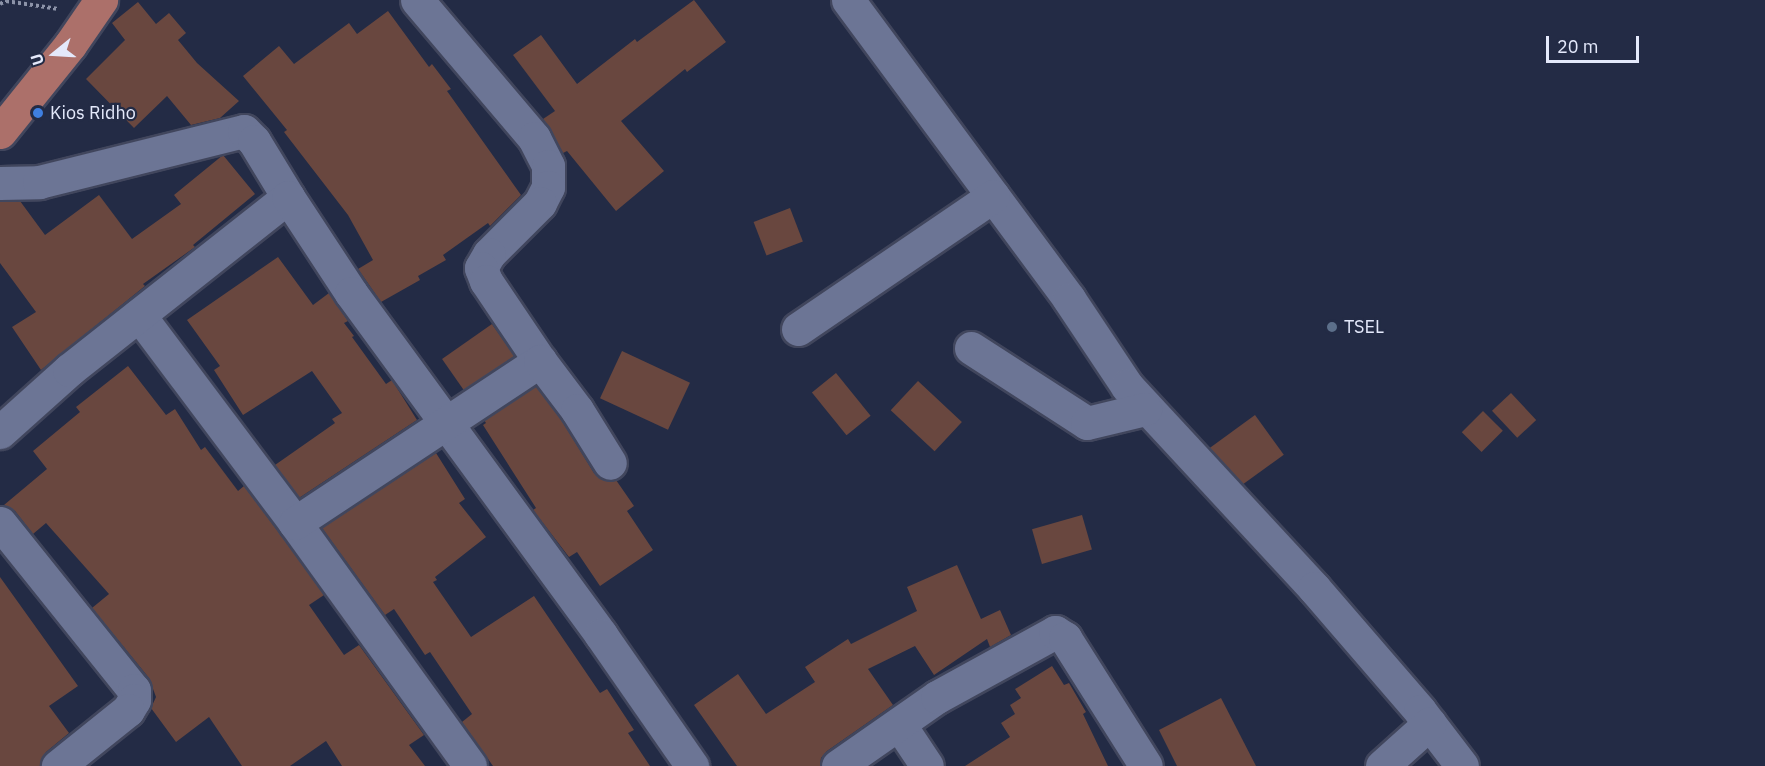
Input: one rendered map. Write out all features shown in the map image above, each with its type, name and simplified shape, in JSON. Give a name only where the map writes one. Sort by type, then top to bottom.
[{"type":"highway","points":[[0,132],[96,7]]},
{"type":"street","points":[[417,0],[534,138],[548,166],[548,187],[540,203],[489,254],[481,268],[486,281],[540,361],[577,410],[610,463]]},
{"type":"street","points":[[848,0],[993,196],[1145,409],[1314,588],[1430,723],[1462,766]]},
{"type":"street","points":[[0,183],[39,182],[244,131],[254,141],[351,293],[601,635],[692,766]]},
{"type":"street","points":[[798,329],[993,196]]},
{"type":"street","points":[[0,432],[41,394],[288,197]]},
{"type":"street","points":[[139,315],[295,523],[470,766]]},
{"type":"street","points":[[971,348],[1087,423],[1145,409]]},
{"type":"street","points":[[295,523],[540,361]]},
{"type":"street","points":[[0,524],[134,690],[134,700],[128,710],[58,766]]},
{"type":"street","points":[[838,766],[970,678],[1046,635],[1059,632],[1146,766]]},
{"type":"street","points":[[1382,766],[1430,723]]},
{"type":"street","points":[[899,724],[927,766]]},
{"type":"path","points":[[0,4],[6,1],[96,7]]},
{"type":"building","points":[[694,0],[726,42],[687,72],[685,69],[621,121],[664,171],[616,211],[567,151],[563,153],[543,119],[555,111],[513,55],[541,35],[577,84],[635,39],[637,42]]},
{"type":"building","points":[[138,2],[156,24],[169,13],[186,33],[178,40],[197,63],[239,101],[220,118],[191,125],[167,96],[134,128],[86,79],[125,40],[112,23]]},
{"type":"building","points":[[388,11],[429,67],[432,64],[451,89],[447,91],[521,195],[490,226],[488,223],[443,255],[446,260],[418,276],[420,280],[381,302],[358,269],[373,260],[348,215],[284,132],[287,130],[243,76],[279,46],[294,64],[349,23],[357,34]]},
{"type":"building","points":[[223,155],[255,194],[193,245],[195,247],[143,284],[145,286],[41,370],[12,327],[36,312],[0,263],[0,202],[20,201],[45,235],[99,195],[132,239],[181,204],[174,195]]},
{"type":"building","points":[[790,208],[803,242],[766,256],[754,222]]},
{"type":"building","points":[[278,257],[313,305],[329,293],[348,321],[344,323],[354,336],[352,337],[386,384],[392,380],[417,420],[299,498],[275,465],[335,423],[332,419],[342,413],[312,371],[243,415],[214,370],[220,366],[187,320]]},
{"type":"building","points":[[492,324],[514,356],[464,391],[442,359]]},
{"type":"building","points":[[622,351],[690,383],[668,430],[600,398]]},
{"type":"building","points":[[128,366],[166,415],[175,409],[201,450],[205,447],[238,491],[244,486],[280,534],[324,595],[309,605],[344,655],[359,645],[424,735],[409,745],[425,766],[342,766],[326,741],[290,766],[242,766],[209,717],[176,742],[151,708],[156,697],[149,678],[92,608],[109,594],[46,523],[33,534],[15,511],[4,505],[47,469],[33,451],[80,412],[76,407]]},
{"type":"building","points":[[836,373],[871,416],[847,435],[812,393]]},
{"type":"building","points":[[918,381],[962,422],[935,451],[891,410]]},
{"type":"building","points":[[536,386],[562,421],[594,473],[602,480],[616,480],[634,506],[627,511],[653,550],[600,586],[577,552],[569,557],[533,510],[536,508],[483,425],[486,423],[484,420]]},
{"type":"building","points":[[1511,393],[1536,420],[1517,438],[1492,411]]},
{"type":"building","points":[[1483,411],[1503,431],[1482,452],[1462,432]]},
{"type":"building","points":[[1255,415],[1284,455],[1238,488],[1210,448]]},
{"type":"building","points":[[436,453],[465,499],[459,503],[486,537],[435,577],[437,580],[433,582],[471,637],[534,596],[600,693],[607,689],[634,730],[628,733],[650,766],[493,766],[462,722],[472,714],[430,652],[425,655],[394,609],[385,615],[322,528]]},
{"type":"building","points":[[1082,515],[1092,550],[1042,564],[1032,529]]},
{"type":"building","points":[[957,565],[981,619],[1000,610],[1011,635],[990,647],[987,639],[934,675],[915,646],[868,669],[893,705],[827,751],[821,758],[820,766],[737,766],[694,705],[738,674],[766,714],[815,682],[805,667],[848,639],[851,644],[917,611],[907,587]]},
{"type":"building","points":[[0,577],[78,686],[49,706],[69,733],[46,752],[40,766],[0,766]]},
{"type":"building","points":[[1052,666],[1064,685],[1069,683],[1086,712],[1083,714],[1108,766],[965,766],[1010,737],[1001,723],[1015,714],[1010,705],[1021,698],[1015,689]]},
{"type":"building","points":[[1221,698],[1256,766],[1177,766],[1159,730]]},
{"type":"place","name":"Kios Ridho","points":[[38,113]]},
{"type":"place","name":"TSEL","points":[[1332,327]]}]
